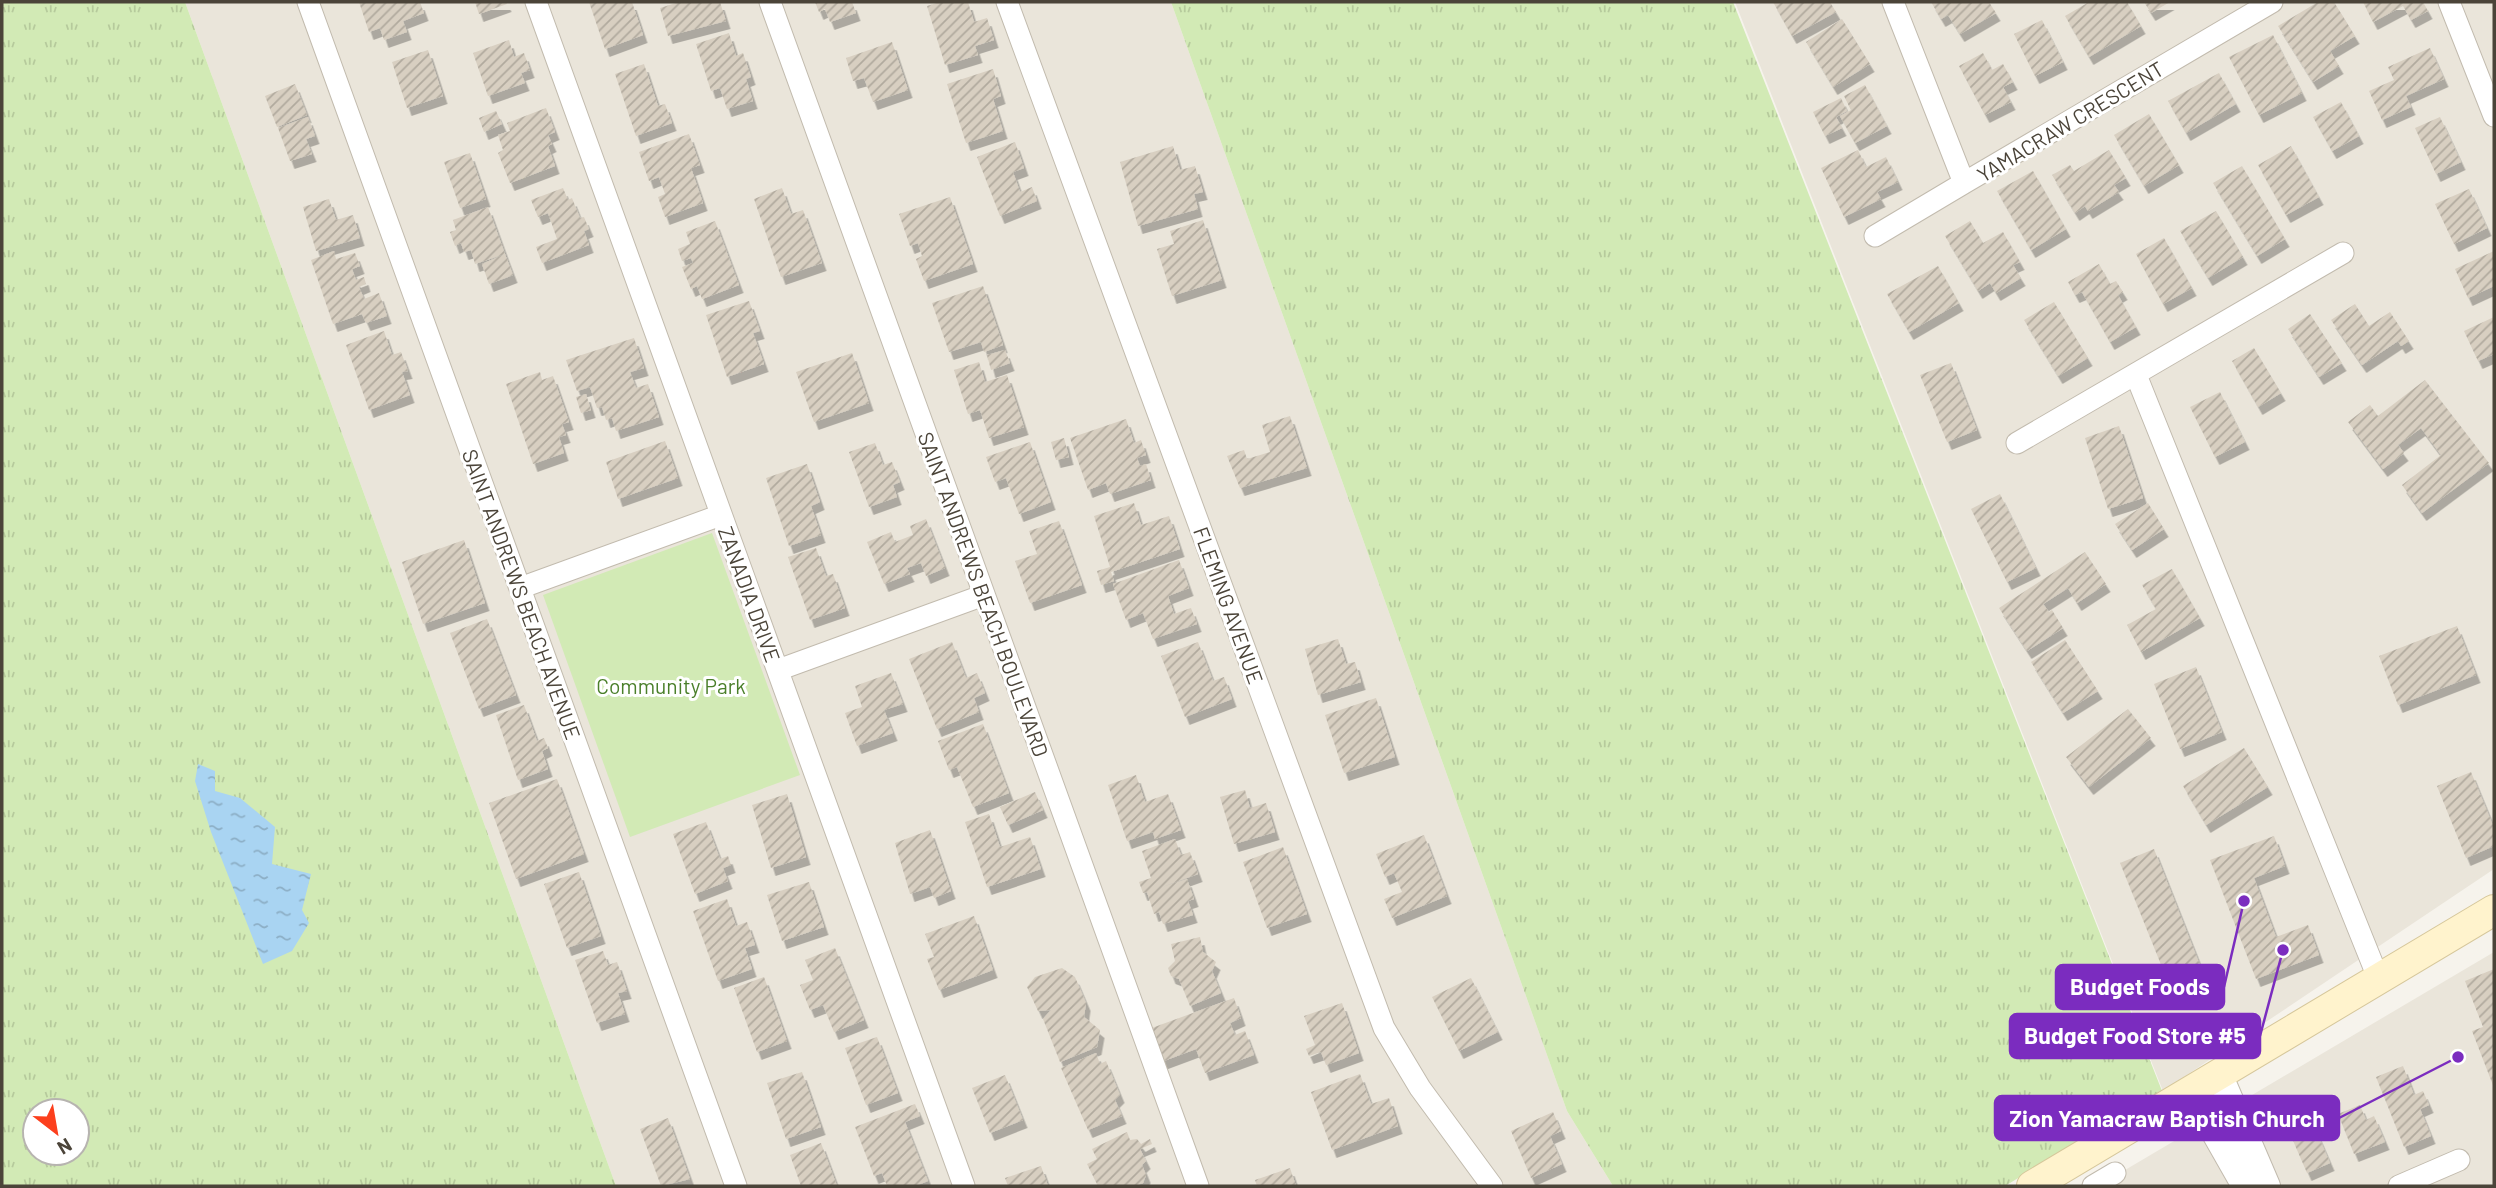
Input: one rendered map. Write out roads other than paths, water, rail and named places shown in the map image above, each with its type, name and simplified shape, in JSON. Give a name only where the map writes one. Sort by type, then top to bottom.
[{"type":"main road","points":[[2032,1186],[2494,910]]},
{"type":"street","name":"SAINT ANDREWS BEACH AVENUE","points":[[308,2],[737,1186]]},
{"type":"street","name":"ZANADIA DRIVE","points":[[536,2],[964,1186]]},
{"type":"street","name":"SAINT ANDREWS BEACH BOULEVARD","points":[[770,2],[1198,1186]]},
{"type":"street","name":"FLEMING AVENUE","points":[[1007,2],[1384,1028],[1420,1088],[1492,1186]]},
{"type":"street","name":"YAMACRAW CRESCENT","points":[[1893,2],[1964,183],[2272,2]]},
{"type":"street","points":[[2449,2],[2494,116]]},
{"type":"street","points":[[1875,236],[1964,183]]},
{"type":"street","points":[[2017,443],[2343,253]]},
{"type":"street","points":[[2136,375],[2379,980]]},
{"type":"street","points":[[520,588],[721,515]]},
{"type":"street","points":[[778,670],[984,595]]},
{"type":"street","points":[[2219,1074],[2267,1186]]},
{"type":"street","points":[[2191,1091],[2245,1186]]},
{"type":"street","points":[[2399,1186],[2459,1160]]},
{"type":"street","points":[[2093,1186],[2115,1173]]},
{"type":"water","points":[[198,764],[215,771],[215,791],[240,798],[275,827],[272,864],[311,874],[302,910],[309,923],[292,951],[263,964],[211,832],[195,781]]},
{"type":"place","name":"Budget Foods","points":[[2244,901]]},
{"type":"place","name":"Budget Food Store #5","points":[[2283,950]]},
{"type":"place","name":"Zion Yamacraw Baptish Church","points":[[2458,1057]]},
{"type":"park label","name":"Community Park","points":[[671,685]]}]
